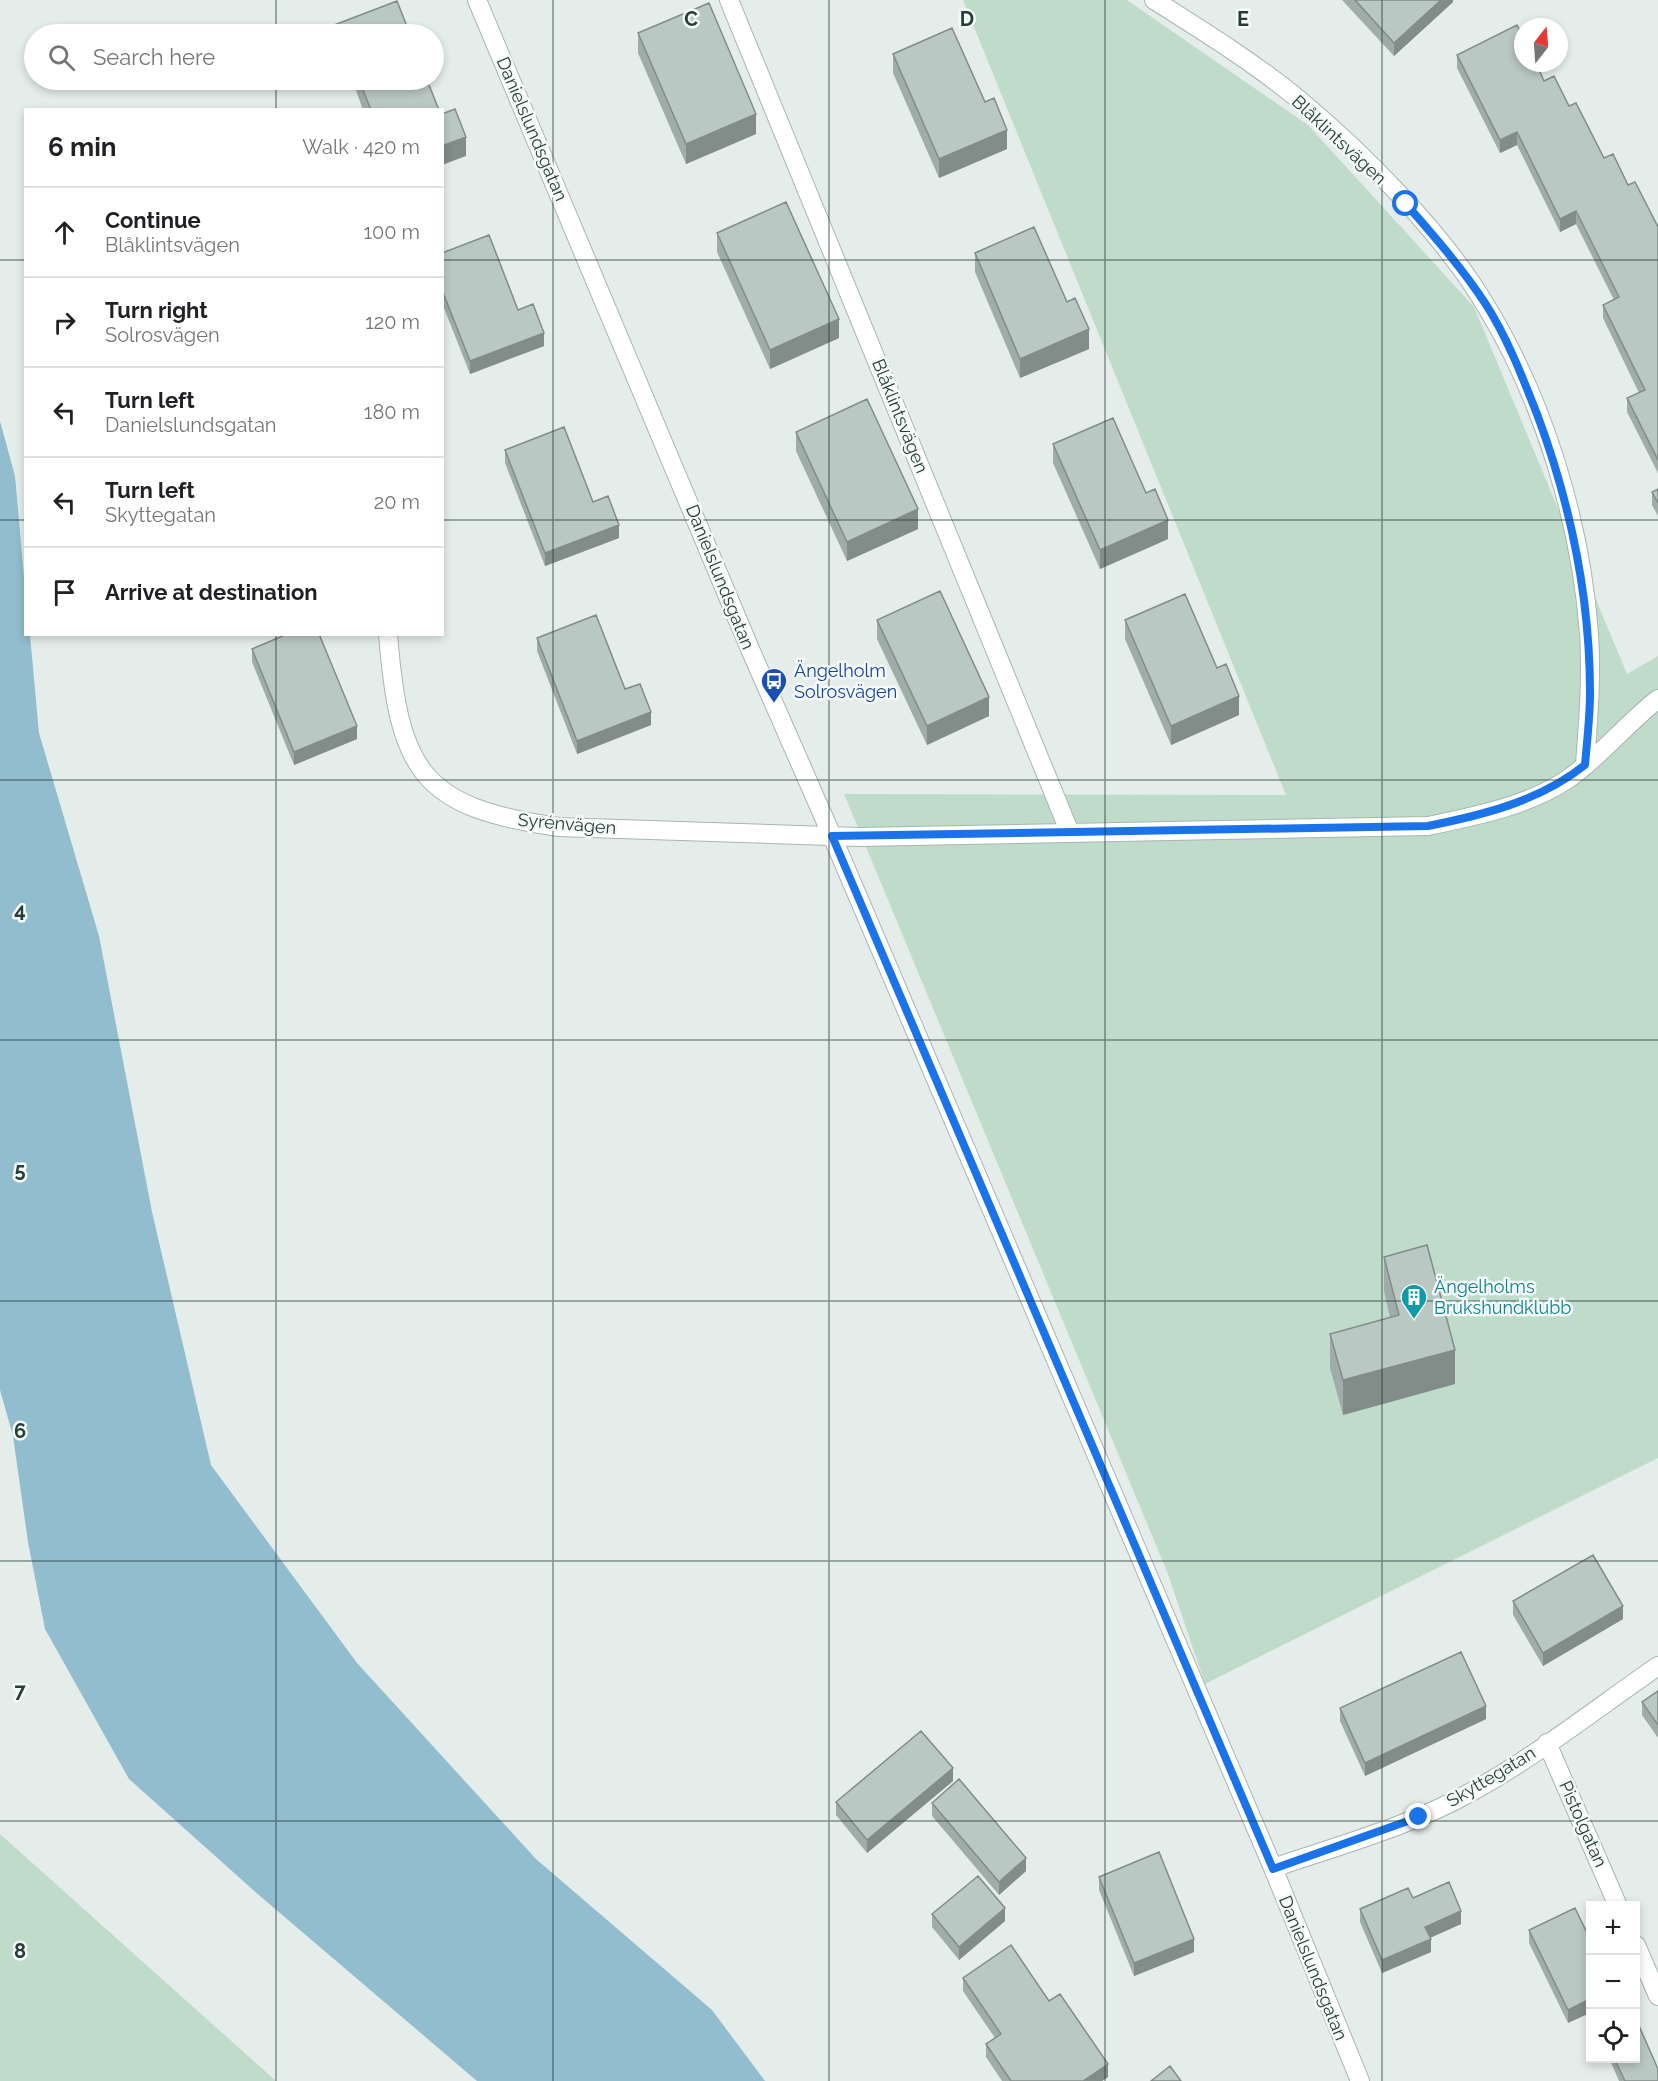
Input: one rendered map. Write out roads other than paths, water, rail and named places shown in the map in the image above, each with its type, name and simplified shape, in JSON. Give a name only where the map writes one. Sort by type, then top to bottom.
[{"type":"street","name":"Danielslundsgatan","points":[[477,0],[750,649],[1273,1869],[1360,2081]]},
{"type":"street","name":"Blåklintsvägen","points":[[729,0],[1070,833]]},
{"type":"street","name":"Blåklintsvägen","points":[[1154,0],[1223,44],[1296,98],[1340,137],[1406,204],[1450,255],[1486,304],[1519,366],[1558,469],[1575,536],[1589,633],[1590,695],[1585,765]]},
{"type":"street","name":"Syrénvägen","points":[[388,636],[392,690],[399,723],[413,755],[430,781],[451,798],[478,810],[513,820],[560,827],[832,836],[1428,826],[1478,816],[1526,799],[1567,780],[1658,699]]},
{"type":"street","name":"Skyttegatan","points":[[1273,1869],[1419,1817],[1472,1792],[1658,1666]]},
{"type":"street","name":"Pistolgatan","points":[[1547,1743],[1616,1901]]},
{"type":"street","points":[[1640,1955],[1658,1996]]},
{"type":"water","points":[[0,421],[15,476],[24,577],[24,636],[30,636],[39,733],[99,936],[152,1212],[211,1465],[357,1663],[536,1859],[712,2010],[765,2081],[477,2081],[260,1896],[129,1779],[45,1629],[28,1542],[13,1436],[0,1390]]},
{"type":"place","name":"Ängelholm Solrosvägen","points":[[774,704]]},
{"type":"place","name":"Ängelholms Brukshundklubb","points":[[1414,1320]]}]
